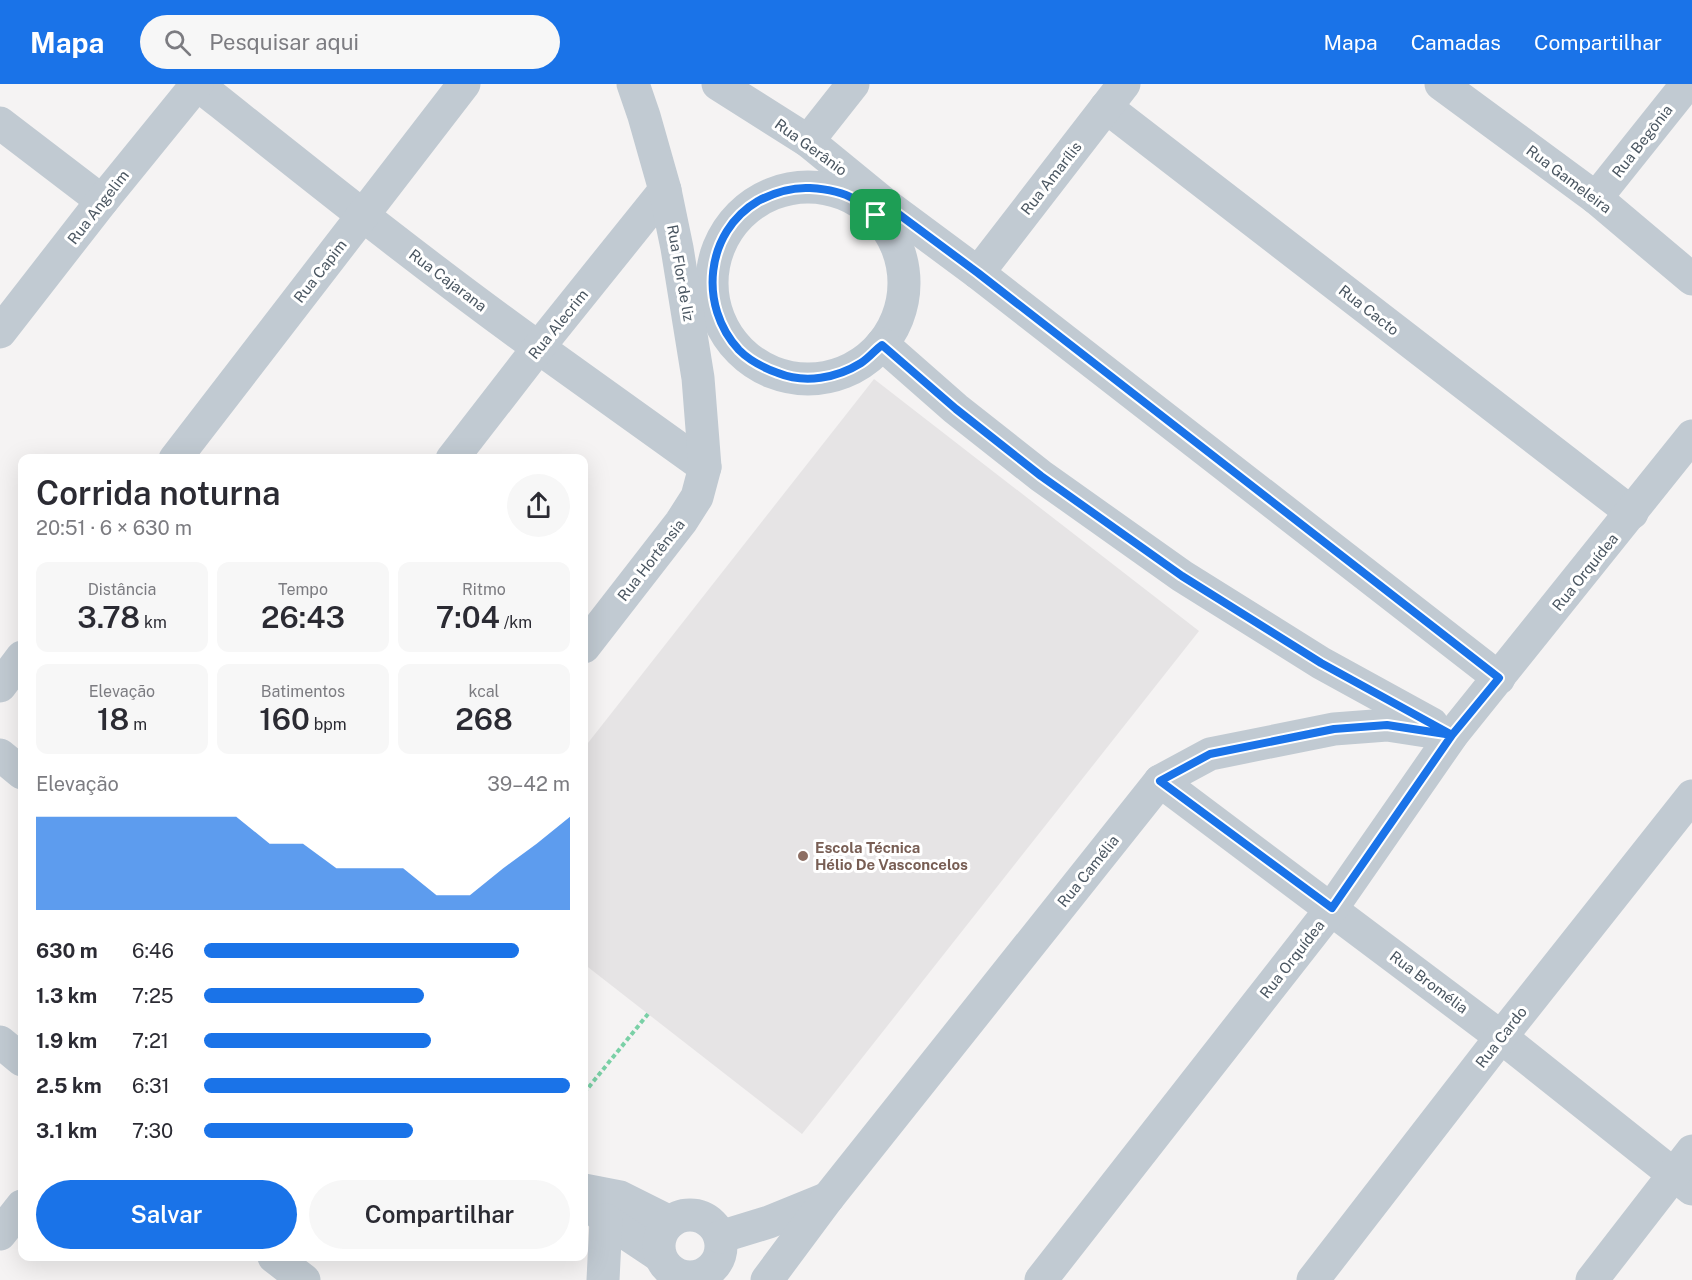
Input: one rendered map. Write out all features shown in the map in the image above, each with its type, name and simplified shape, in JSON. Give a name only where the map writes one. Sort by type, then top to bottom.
[{"type":"street","name":"Rua Cajarana","points":[[197,84],[363,216],[538,348],[705,467]]},
{"type":"street","name":"Rua Angelim","points":[[0,332],[197,84]]},
{"type":"street","name":"Rua Capim","points":[[179,454],[464,84]]},
{"type":"street","name":"Rua Flor de liz","points":[[633,84],[701,308],[698,378],[705,467]]},
{"type":"street","name":"Rua Gerânio","points":[[717,84],[808,141],[881,209],[978,273],[1499,678]]},
{"type":"street","points":[[808,141],[853,84]]},
{"type":"street","name":"Rua Gameleira","points":[[1441,84],[1596,198],[1692,279]]},
{"type":"street","name":"Rua Begônia","points":[[1596,198],[1687,84]]},
{"type":"street","name":"Rua Amarílis","points":[[978,273],[1115,96]]},
{"type":"street","name":"Rua Cacto","points":[[1115,96],[1632,513]]},
{"type":"street","points":[[0,123],[102,201]]},
{"type":"street","points":[[800,187],[828,189],[881,209],[903,264],[904,293],[897,320],[882,345],[862,362],[838,374],[812,379],[786,376],[761,367],[740,351],[724,330],[701,308],[717,251],[730,226],[749,207],[773,193],[800,187]]},
{"type":"street","name":"Rua Alecrim","points":[[456,454],[665,190]]},
{"type":"street","points":[[882,345],[956,409],[1041,476],[1182,576],[1321,663],[1452,735]]},
{"type":"street","name":"Rua Orquídea","points":[[1041,1280],[1332,908],[1452,735],[1692,436]]},
{"type":"street","name":"Rua Hortênsia","points":[[588,642],[681,522],[697,497],[705,467]]},
{"type":"street","points":[[0,686],[18,662]]},
{"type":"street","name":"Rua Camélia","points":[[767,1280],[828,1198],[1160,781],[1210,754],[1334,729],[1387,725],[1452,735]]},
{"type":"street","points":[[0,755],[18,770]]},
{"type":"street","name":"Rua Bromélia","points":[[1160,781],[1501,1037],[1686,1171]]},
{"type":"street","name":"Rua Cardo","points":[[1313,1280],[1692,796]]},
{"type":"street","points":[[0,1042],[18,1057]]},
{"type":"street","points":[[1592,1280],[1686,1171]]},
{"type":"street","points":[[588,1191],[620,1197],[670,1222]]},
{"type":"street","name":"Rua Camélia","points":[[690,1268],[769,1222],[828,1198]]},
{"type":"street","points":[[595,1209],[690,1268]]},
{"type":"street","points":[[595,1209],[603,1280]]},
{"type":"street","points":[[0,1234],[18,1211]]},
{"type":"street","points":[[693,1215],[704,1218],[714,1226],[690,1268],[658,1244],[662,1232],[670,1222],[680,1216],[693,1215]]},
{"type":"street","points":[[690,1268],[806,1229]]},
{"type":"street","points":[[279,1261],[304,1280]]},
{"type":"path","points":[[588,1088],[648,1014]]},
{"type":"shaded area","name":"Escola Técnica Hélio De Vasconcelos","points":[[874,379],[1199,631],[802,1134],[588,967],[588,743]]},
{"type":"place","name":"Escola Técnica Hélio De Vasconcelos","points":[[803,856]]},
{"type":"route","points":[[876,215],[854,198],[828,189],[800,187],[773,193],[749,207],[730,226],[717,251],[711,278],[714,305],[724,330],[740,351],[761,367],[786,376],[812,379],[838,374],[862,362],[882,345],[956,409],[1041,476],[1182,576],[1321,663],[1452,735],[1387,725],[1334,729],[1210,754],[1160,781],[1332,908],[1452,735],[1499,678],[978,273],[885,204],[876,215]]}]
